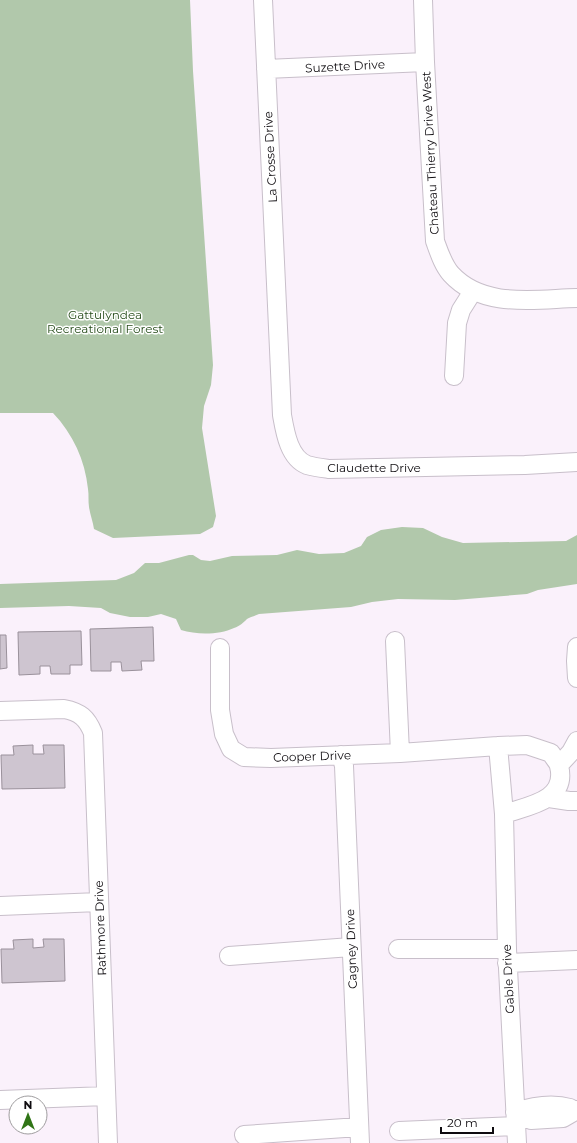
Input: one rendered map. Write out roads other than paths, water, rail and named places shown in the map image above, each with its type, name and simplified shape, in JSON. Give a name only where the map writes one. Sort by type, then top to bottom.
[{"type":"street","name":"La Crosse Drive","points":[[263,0],[277,314]]},
{"type":"street","name":"Chateau Thierry Drive West","points":[[423,0],[435,241],[441,260],[451,274],[473,291]]},
{"type":"street","name":"Suzette Drive","points":[[266,69],[425,62]]},
{"type":"street","points":[[454,376],[457,323],[460,310],[473,291],[487,296],[508,300],[577,298]]},
{"type":"street","name":"Claudette Drive","points":[[277,314],[282,415],[286,437],[297,458],[307,465],[329,469],[526,465],[577,462]]},
{"type":"street","points":[[395,641],[400,753]]},
{"type":"street","points":[[577,647],[577,678]]},
{"type":"street","name":"Cooper Drive","points":[[220,648],[220,710],[224,734],[231,749],[244,757],[272,758],[400,753],[498,746]]},
{"type":"street","name":"Rathmore Drive","points":[[0,711],[64,709],[73,711],[82,716],[89,724],[93,733],[108,1143]]},
{"type":"street","points":[[559,765],[571,752],[577,741]]},
{"type":"street","points":[[498,746],[527,745],[551,753],[559,765],[560,783],[550,798]]},
{"type":"street","name":"Gable Drive","points":[[498,746],[504,814],[507,956],[516,1127]]},
{"type":"street","name":"Cagney Drive","points":[[341,755],[344,766],[360,1135]]},
{"type":"street","points":[[504,814],[534,805],[550,798],[577,801]]},
{"type":"street","points":[[0,906],[99,902]]},
{"type":"street","points":[[229,956],[351,947]]},
{"type":"street","points":[[398,949],[577,960]]},
{"type":"street","points":[[0,1100],[106,1096]]},
{"type":"street","points":[[399,1131],[516,1127],[531,1120],[563,1118],[577,1110]]},
{"type":"street","points":[[244,1135],[360,1135]]},
{"type":"park label","name":"Gattulyndea Recreational Forest","points":[[105,321]]}]
